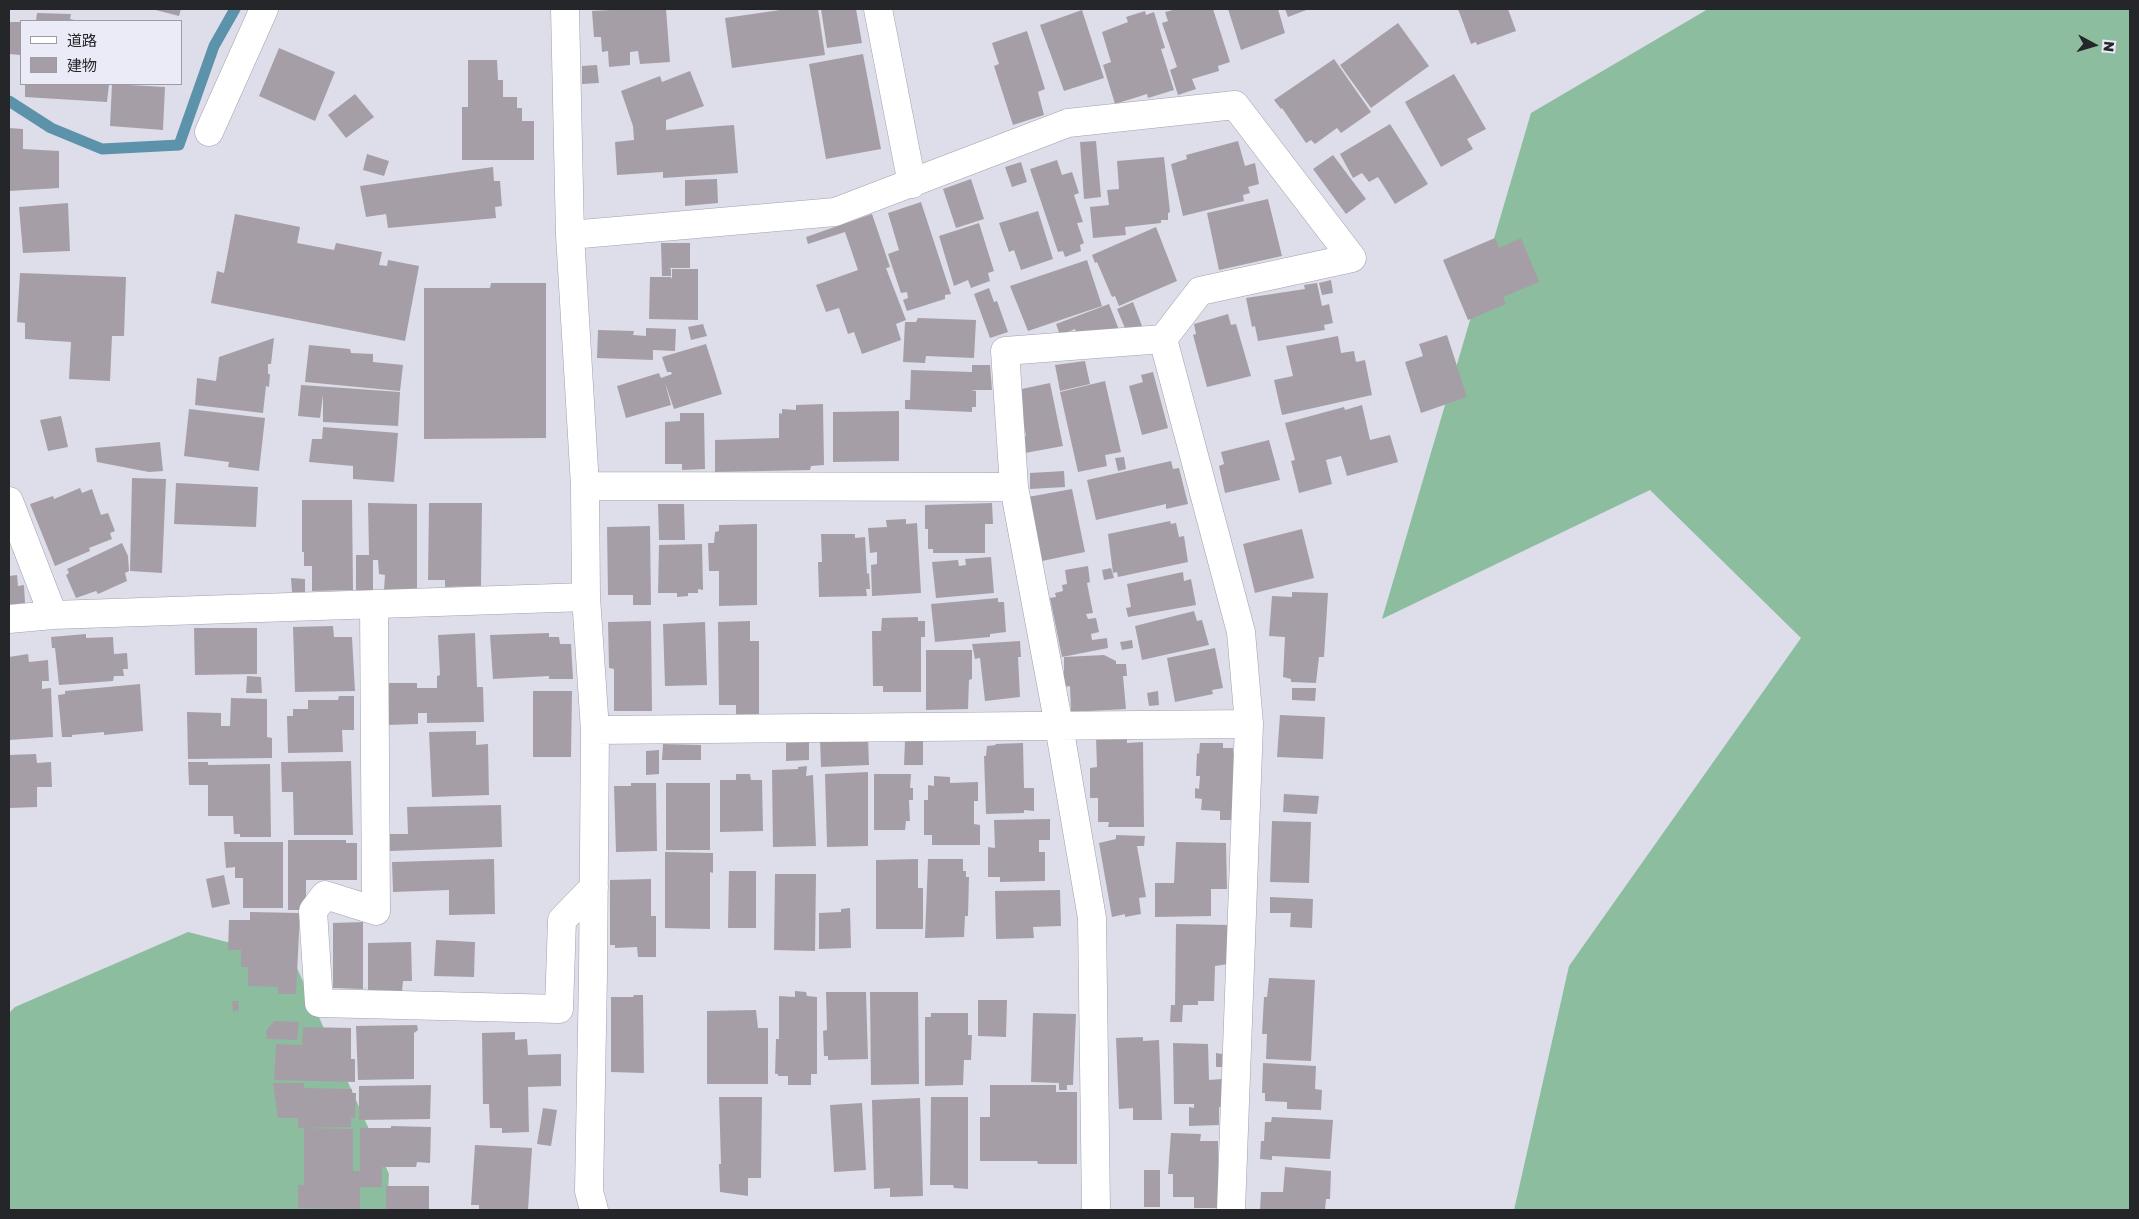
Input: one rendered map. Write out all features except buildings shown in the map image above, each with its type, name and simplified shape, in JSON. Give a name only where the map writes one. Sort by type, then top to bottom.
[{"type":"street","points":[[209,132],[264,9]]},
{"type":"street","points":[[565,9],[570,235],[586,486],[586,597],[595,730],[589,1191],[594,1210]]},
{"type":"street","points":[[878,9],[912,184]]},
{"type":"street","points":[[570,235],[835,212],[1068,124],[1235,105],[1352,258],[1200,291],[1163,339],[1005,350],[1014,487],[1059,726],[1092,918],[1096,1210]]},
{"type":"street","points":[[1163,339],[1241,632],[1249,724],[1231,1210]]},
{"type":"street","points":[[586,486],[1014,487]]},
{"type":"street","points":[[9,501],[53,615]]},
{"type":"street","points":[[9,618],[586,597]]},
{"type":"street","points":[[374,604],[376,911],[325,895],[313,911],[319,1003],[559,1009],[562,920],[594,887]]},
{"type":"street","points":[[595,730],[1249,724]]},
{"type":"green space","points":[[1708,9],[2130,9],[2130,1210],[1514,1210],[1569,966],[1801,638],[1650,490],[1382,619],[1531,113]]},
{"type":"green space","points":[[188,932],[293,959],[389,1174],[387,1210],[9,1210],[9,1013],[15,1007]]},
{"type":"waterway","points":[[9,101],[51,128],[102,149],[179,145],[214,46],[235,9]]}]
